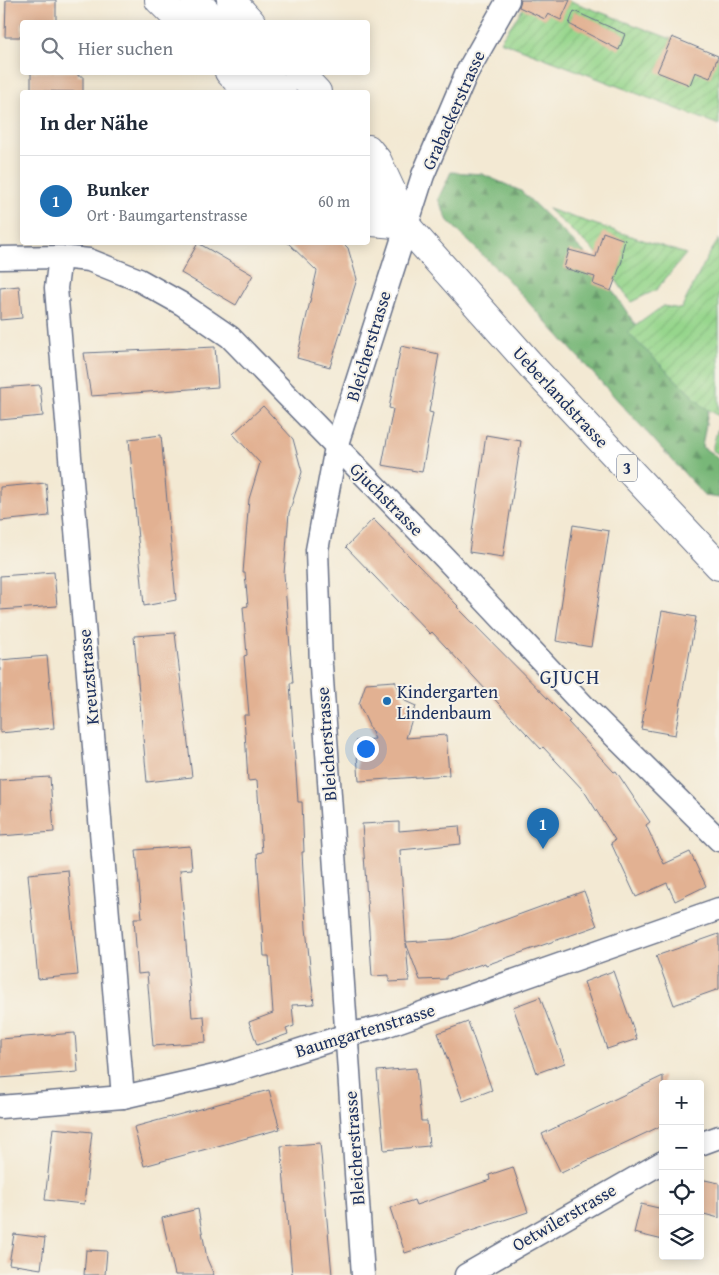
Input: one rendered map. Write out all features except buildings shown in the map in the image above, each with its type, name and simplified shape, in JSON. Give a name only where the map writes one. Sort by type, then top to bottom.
[{"type":"main road","points":[[160,0],[179,20]]},
{"type":"main road","points":[[195,0],[214,20]]},
{"type":"main road","points":[[230,0],[249,20]]},
{"type":"main road","points":[[231,75],[246,90]]},
{"type":"main road","points":[[266,75],[280,90]]},
{"type":"main road","points":[[301,75],[315,90]]},
{"type":"main road","name":"Ueberlandstrasse","points":[[370,151],[377,160],[407,225]]},
{"type":"main road","name":"Ueberlandstrasse","points":[[370,186],[407,225],[535,370],[719,566]]},
{"type":"main road","points":[[370,220],[372,222],[407,225]]},
{"type":"street","name":"Grabackerstrasse","points":[[407,225],[423,175],[466,74],[508,0]]},
{"type":"street","name":"Bleicherstrasse","points":[[363,1275],[321,665],[318,570],[321,526],[336,447],[407,225]]},
{"type":"street","name":"Gjuchstrasse","points":[[0,258],[60,257],[89,260],[139,280],[182,304],[230,337],[586,707],[719,840]]},
{"type":"street","name":"Kreuzstrasse","points":[[60,257],[56,288],[123,1097]]},
{"type":"street","name":"Baumgartenstrasse","points":[[0,1107],[123,1097],[228,1073],[347,1035],[382,1027],[719,909]]},
{"type":"street","points":[[704,1143],[719,1137]]},
{"type":"street","name":"Oetwilerstrasse","points":[[466,1275],[659,1164]]},
{"type":"green space","points":[[529,0],[568,0],[719,57],[719,125],[500,41]]},
{"type":"green space","points":[[451,172],[482,174],[521,191],[592,260],[657,357],[710,400],[702,447],[719,458],[719,498],[705,496],[507,279],[448,221],[438,199]]},
{"type":"green space","points":[[548,209],[686,254],[656,290],[631,302],[599,255]]},
{"type":"green space","points":[[719,239],[719,416],[704,407],[627,332],[663,306],[681,309],[708,256]]},
{"type":"green space","points":[[719,423],[719,454],[712,450]]},
{"type":"place","name":"Kindergarten Lindenbaum","points":[[387,701]]},
{"type":"place","name":"Bunker","points":[[543,849]]},
{"type":"district","name":"GJUCH","points":[[570,676]]}]
